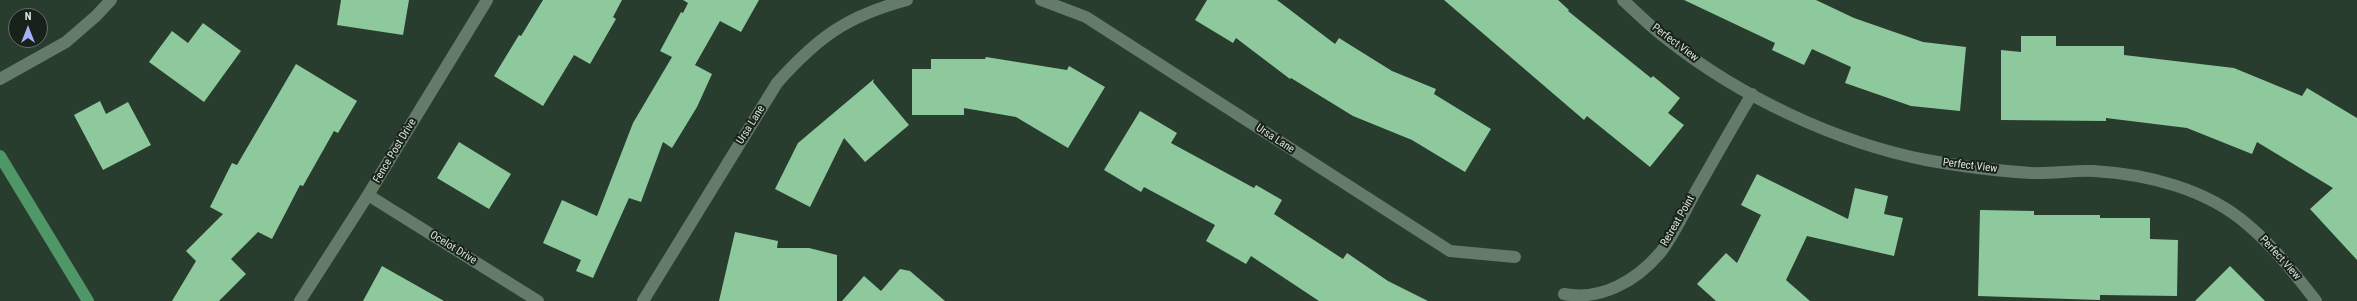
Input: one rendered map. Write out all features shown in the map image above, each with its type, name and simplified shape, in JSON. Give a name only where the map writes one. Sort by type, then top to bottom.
[{"type":"main road","points":[[0,156],[88,301]]},
{"type":"street","points":[[0,79],[66,42],[96,16],[111,0]]},
{"type":"street","name":"Fence Post Drive","points":[[300,301],[368,195],[488,0]]},
{"type":"street","name":"Ursa Lane","points":[[643,301],[777,82],[805,52],[838,26],[875,8],[907,0]]},
{"type":"street","name":"Ursa Lane","points":[[1041,0],[1086,17],[1450,251],[1515,257]]},
{"type":"street","name":"Perfect View","points":[[1623,0],[1667,39],[1752,94],[1814,126],[1868,145],[1924,159],[1974,168],[2032,173],[2093,171],[2133,175],[2174,185],[2211,201],[2247,224],[2286,261],[2316,301]]},
{"type":"street","name":"Retreat Point","points":[[1564,294],[1592,296],[1605,292],[1629,280],[1661,252],[1752,94]]},
{"type":"street","name":"Ocelot Drive","points":[[368,195],[538,301]]},
{"type":"building","points":[[341,0],[409,0],[403,35],[337,25]]},
{"type":"building","points":[[543,0],[622,0],[613,17],[616,19],[590,64],[574,55],[543,106],[494,76],[519,35],[521,36]]},
{"type":"building","points":[[683,0],[759,0],[741,32],[720,21],[695,65],[712,74],[697,107],[672,148],[663,142],[641,202],[629,198],[593,278],[576,271],[581,260],[543,243],[562,200],[597,216],[633,123],[672,57],[660,51],[681,12],[683,13],[688,3]]},
{"type":"building","points":[[1207,0],[1277,0],[1335,44],[1339,38],[1392,71],[1436,89],[1434,94],[1491,129],[1465,172],[1412,140],[1353,116],[1291,78],[1290,79],[1236,38],[1233,43],[1195,20]]},
{"type":"building","points":[[1444,0],[1558,0],[1569,10],[1568,11],[1651,78],[1653,76],[1680,98],[1668,113],[1684,125],[1650,167],[1587,116],[1584,120]]},
{"type":"building","points":[[1684,0],[1816,0],[1854,18],[1923,42],[1966,47],[1960,111],[1911,106],[1845,83],[1851,67],[1812,49],[1804,65],[1772,50],[1775,43]]},
{"type":"building","points":[[203,23],[241,51],[204,102],[149,62],[172,31],[188,43]]},
{"type":"building","points":[[2021,36],[2056,36],[2056,46],[2124,46],[2124,55],[2234,68],[2302,96],[2307,88],[2357,118],[2357,260],[2310,209],[2333,188],[2257,142],[2252,154],[2187,128],[2106,118],[2106,121],[2001,120],[2001,50],[2021,52]]},
{"type":"building","points":[[986,57],[1067,70],[1069,66],[1105,87],[1068,148],[1016,117],[964,108],[964,115],[912,115],[912,69],[931,69],[931,59],[985,59]]},
{"type":"building","points":[[296,64],[357,101],[338,133],[334,131],[303,186],[300,185],[272,239],[258,232],[231,259],[246,274],[219,301],[172,301],[196,261],[186,251],[223,214],[210,207],[232,163],[237,165]]},
{"type":"building","points":[[874,79],[873,82],[909,125],[865,162],[844,138],[810,207],[775,189],[798,143]]},
{"type":"building","points":[[100,101],[106,114],[128,102],[151,145],[103,170],[74,115]]},
{"type":"building","points":[[1140,111],[1177,133],[1171,143],[1254,188],[1256,185],[1282,200],[1274,214],[1343,259],[1347,253],[1388,281],[1428,301],[1319,301],[1251,256],[1246,264],[1206,241],[1215,225],[1144,187],[1141,192],[1104,170]]},
{"type":"building","points":[[459,142],[511,174],[489,209],[437,178]]},
{"type":"building","points":[[1757,174],[1848,219],[1855,188],[1888,196],[1884,214],[1903,218],[1894,256],[1807,236],[1786,280],[1810,301],[1716,301],[1697,284],[1726,253],[1737,263],[1761,215],[1741,205]]},
{"type":"building","points":[[1980,210],[2034,211],[2034,215],[2100,215],[2100,218],[2150,218],[2150,239],[2178,240],[2177,296],[2100,295],[2100,300],[1978,296]]},
{"type":"building","points":[[735,232],[778,241],[777,248],[809,248],[837,255],[837,301],[719,301]]},
{"type":"building","points":[[382,266],[444,301],[363,301]]},
{"type":"building","points":[[2230,266],[2265,301],[2195,301]]},
{"type":"building","points":[[900,269],[910,271],[945,301],[842,301],[864,276],[881,291]]}]
